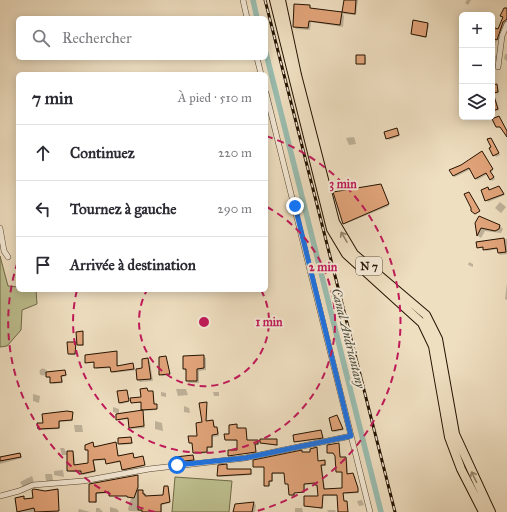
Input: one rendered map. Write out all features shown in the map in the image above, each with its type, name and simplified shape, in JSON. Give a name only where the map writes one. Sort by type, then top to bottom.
[{"type":"main road","name":"N 7","points":[[274,0],[331,229],[346,254],[422,322],[433,346],[449,437],[461,469],[483,512]]},
{"type":"main road","name":"N 7","points":[[281,0],[297,75],[335,222],[354,254],[426,315],[438,340],[455,434],[491,512]]},
{"type":"street","points":[[243,0],[247,16]]},
{"type":"street","points":[[498,67],[502,36],[507,24]]},
{"type":"street","points":[[258,60],[260,72]]},
{"type":"street","points":[[268,101],[370,512]]},
{"type":"street","points":[[0,228],[4,251],[8,257]]},
{"type":"street","points":[[0,496],[19,491],[33,485],[83,481],[149,469],[245,458],[351,436]]},
{"type":"green space","points":[[0,256],[8,286],[16,287],[16,292],[36,292],[37,304],[22,310],[21,330],[7,346],[0,347]]},
{"type":"green space","points":[[175,477],[232,481],[229,512],[172,512]]},
{"type":"building","points":[[344,0],[356,0],[355,14],[342,12]]},
{"type":"building","points":[[294,4],[310,5],[310,8],[342,12],[340,25],[309,21],[308,28],[293,27]]},
{"type":"building","points":[[504,8],[507,8],[507,19],[503,22],[497,40],[495,39],[495,28],[498,29],[503,17],[500,16]]},
{"type":"building","points":[[413,20],[428,23],[426,37],[411,34]]},
{"type":"building","points":[[356,55],[365,55],[365,64],[356,64]]},
{"type":"building","points":[[495,84],[497,84],[498,92],[495,93]]},
{"type":"building","points":[[495,99],[498,109],[495,110]]},
{"type":"building","points":[[499,116],[507,131],[507,137],[500,127],[496,127],[492,120],[495,120],[495,118]]},
{"type":"building","points":[[397,128],[399,135],[386,139],[384,132]]},
{"type":"building","points":[[491,138],[499,153],[493,156],[487,139]]},
{"type":"building","points":[[482,151],[493,169],[490,171],[494,177],[490,180],[486,173],[475,179],[469,168],[453,176],[449,170],[461,165]]},
{"type":"building","points":[[381,184],[389,204],[343,224],[333,192]]},
{"type":"building","points":[[499,186],[504,194],[485,201],[481,190],[488,187],[489,190]]},
{"type":"building","points":[[469,192],[480,211],[475,214],[471,211],[464,194]]},
{"type":"building","points":[[479,216],[500,225],[499,229],[495,231],[481,228],[477,236],[475,223]]},
{"type":"building","points":[[504,238],[506,252],[498,253],[497,248],[483,250],[483,247],[477,248],[476,242]]},
{"type":"building","points":[[83,331],[83,345],[77,345],[76,332]]},
{"type":"building","points":[[67,342],[76,342],[75,354],[68,354]]},
{"type":"building","points":[[117,351],[117,366],[133,363],[134,369],[111,372],[110,367],[94,368],[94,362],[85,363],[85,355]]},
{"type":"building","points":[[204,355],[204,368],[197,369],[197,381],[186,381],[186,369],[183,369],[183,356]]},
{"type":"building","points":[[166,356],[170,374],[159,375],[159,357]]},
{"type":"building","points":[[148,358],[151,379],[137,380],[136,369],[142,368],[142,359]]},
{"type":"building","points":[[65,370],[66,375],[61,376],[62,382],[50,383],[50,377],[46,377],[46,372]]},
{"type":"building","points":[[147,388],[148,391],[153,391],[154,404],[157,404],[157,409],[141,410],[141,402],[131,403],[130,398],[141,397],[140,389]]},
{"type":"building","points":[[127,390],[129,401],[119,403],[117,391]]},
{"type":"building","points":[[207,402],[206,421],[213,420],[214,427],[217,427],[218,434],[212,435],[212,447],[207,447],[207,452],[193,453],[192,443],[189,443],[188,436],[197,436],[196,423],[202,422],[199,403]]},
{"type":"building","points":[[143,410],[144,426],[129,428],[128,418],[116,420],[116,414]]},
{"type":"building","points":[[67,411],[73,412],[72,420],[59,421],[59,428],[38,429],[37,423],[43,423],[42,414]]},
{"type":"building","points":[[337,415],[343,429],[332,431],[329,418]]},
{"type":"building","points":[[237,424],[237,428],[246,428],[247,440],[258,440],[258,444],[255,444],[256,452],[228,456],[228,450],[237,450],[237,440],[225,440],[224,434],[229,434],[229,425]]},
{"type":"building","points":[[321,430],[323,438],[294,442],[293,435]]},
{"type":"building","points":[[131,437],[132,443],[118,444],[118,438]]},
{"type":"building","points":[[260,439],[277,439],[277,445],[260,443]]},
{"type":"building","points":[[93,442],[94,447],[116,442],[118,456],[133,453],[134,458],[143,456],[145,465],[122,470],[120,461],[106,464],[105,459],[93,460],[95,471],[81,474],[81,471],[67,471],[67,451],[73,451],[74,465],[88,463],[88,450],[85,450],[85,445]]},
{"type":"building","points":[[339,443],[340,457],[346,457],[347,474],[353,473],[358,488],[358,492],[343,493],[344,501],[347,501],[348,512],[338,512],[337,495],[323,495],[322,508],[304,506],[304,496],[318,496],[317,485],[315,485],[315,483],[304,484],[304,492],[289,495],[288,484],[285,484],[284,473],[272,473],[272,481],[269,481],[269,486],[264,486],[264,467],[253,467],[253,460],[302,450],[302,452],[310,452],[310,449],[317,447],[318,461],[325,460],[325,465],[321,465],[324,489],[342,488],[342,472],[336,472],[335,456],[333,453],[327,453],[327,445]]},
{"type":"building","points":[[20,453],[21,457],[0,461],[0,457]]},
{"type":"building","points":[[193,455],[194,460],[175,462],[175,457]]},
{"type":"building","points":[[227,464],[227,469],[251,469],[251,474],[217,476],[218,465]]},
{"type":"building","points":[[138,475],[138,487],[134,498],[127,496],[109,496],[109,492],[96,493],[96,502],[89,502],[89,484]]},
{"type":"building","points":[[164,486],[168,486],[170,502],[161,504],[161,512],[142,512],[142,510],[138,510],[138,490],[143,490],[143,494],[145,494],[145,496],[163,495]]},
{"type":"building","points":[[58,489],[59,511],[35,512],[34,508],[17,512],[15,498],[24,496],[24,499],[33,498],[32,490],[45,491]]},
{"type":"building","points":[[254,502],[252,512],[233,512],[235,504]]},
{"type":"waterway","name":"Canal Andriantany","points":[[253,0],[257,16]]},
{"type":"waterway","name":"Canal Andriantany","points":[[254,0],[258,16]]},
{"type":"waterway","name":"Canal Andriantany","points":[[268,57],[339,343]]},
{"type":"waterway","name":"Canal Andriantany","points":[[268,60],[381,512]]},
{"type":"railway","points":[[265,0],[395,512]]},
{"type":"route","points":[[177,465],[201,461],[245,458],[301,448],[351,436],[295,206]]}]
